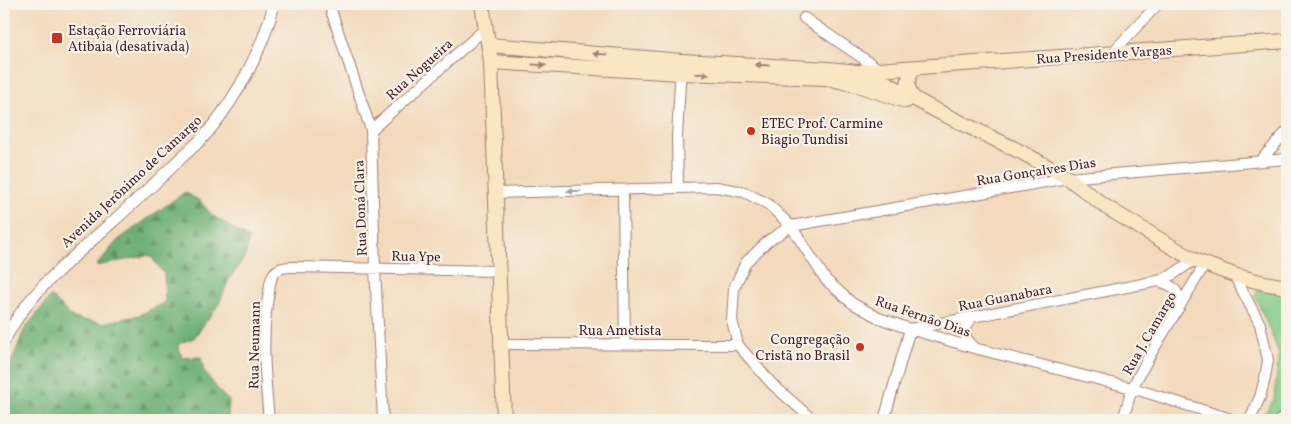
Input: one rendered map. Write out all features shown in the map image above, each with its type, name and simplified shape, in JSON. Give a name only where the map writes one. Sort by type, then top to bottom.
[{"type":"main road","points":[[482,4],[491,62],[504,420]]},
{"type":"main road","name":"Rua Presidente Vargas","points":[[860,86],[876,85],[883,76],[901,74],[916,69],[1287,41]]},
{"type":"main road","points":[[488,45],[681,67],[827,78],[860,86],[933,109]]},
{"type":"main road","points":[[491,62],[544,66],[828,68],[883,76],[933,109],[1022,152],[1068,178],[1106,207],[1200,262],[1234,275],[1287,287]]},
{"type":"main road","points":[[914,98],[909,91],[908,82],[916,69]]},
{"type":"street","name":"Avenida Jerônimo de Camargo","points":[[4,341],[21,311],[48,279],[169,170],[210,129],[239,88],[255,57],[274,4]]},
{"type":"street","name":"Rua Doná Clara","points":[[335,4],[330,10],[371,130],[375,269],[383,420]]},
{"type":"street","points":[[1111,54],[1158,4]]},
{"type":"street","points":[[804,18],[883,76]]},
{"type":"street","name":"Rua Nogueira","points":[[371,130],[486,28]]},
{"type":"street","points":[[678,187],[677,136],[681,67]]},
{"type":"street","points":[[1260,160],[1287,131]]},
{"type":"street","name":"Rua Gonçalves Dias","points":[[791,226],[1068,178],[1287,159]]},
{"type":"street","name":"Rua Fernão Dias","points":[[496,193],[678,187],[716,187],[744,192],[768,204],[791,226],[826,280],[852,304],[879,318],[974,348],[1132,388],[1234,420]]},
{"type":"street","points":[[623,190],[625,344]]},
{"type":"street","points":[[791,226],[768,241],[746,262],[734,288],[732,320],[738,345],[772,384],[813,420]]},
{"type":"street","name":"Rua Guanabara","points":[[910,329],[1158,281],[1200,262]]},
{"type":"street","name":"Rua J. Camargo","points":[[1123,420],[1132,388],[1180,306],[1200,262]]},
{"type":"street","name":"Rua Ype","points":[[275,272],[282,268],[292,267],[498,271]]},
{"type":"street","name":"Rua Neumann","points":[[269,420],[266,377],[266,307],[271,280],[275,272]]},
{"type":"street","points":[[1234,275],[1260,324],[1268,360],[1260,397],[1250,420]]},
{"type":"street","points":[[1158,281],[1174,289],[1179,296],[1180,306]]},
{"type":"street","points":[[973,317],[966,325],[964,333],[974,348]]},
{"type":"street","points":[[884,420],[910,329]]},
{"type":"street","name":"Rua Ametista","points":[[501,344],[738,345]]},
{"type":"street","points":[[1280,420],[1287,414]]},
{"type":"green space","points":[[185,192],[200,201],[212,215],[249,239],[245,257],[228,281],[219,304],[194,338],[178,344],[182,358],[201,357],[204,371],[229,401],[228,420],[4,420],[4,394],[10,366],[24,330],[51,296],[73,318],[103,323],[140,315],[165,302],[164,274],[150,255],[96,266],[118,240]]},
{"type":"green space","points":[[1259,289],[1287,292],[1287,403],[1270,420],[1261,419],[1274,400],[1279,353],[1255,295]]},
{"type":"place","name":"Estação Ferroviária Atibaia (desativada)","points":[[57,38]]},
{"type":"place","name":"ETEC Prof. Carmine Biagio Tundisi","points":[[751,131]]},
{"type":"place","name":"Congregação Cristã no Brasil","points":[[860,347]]}]
